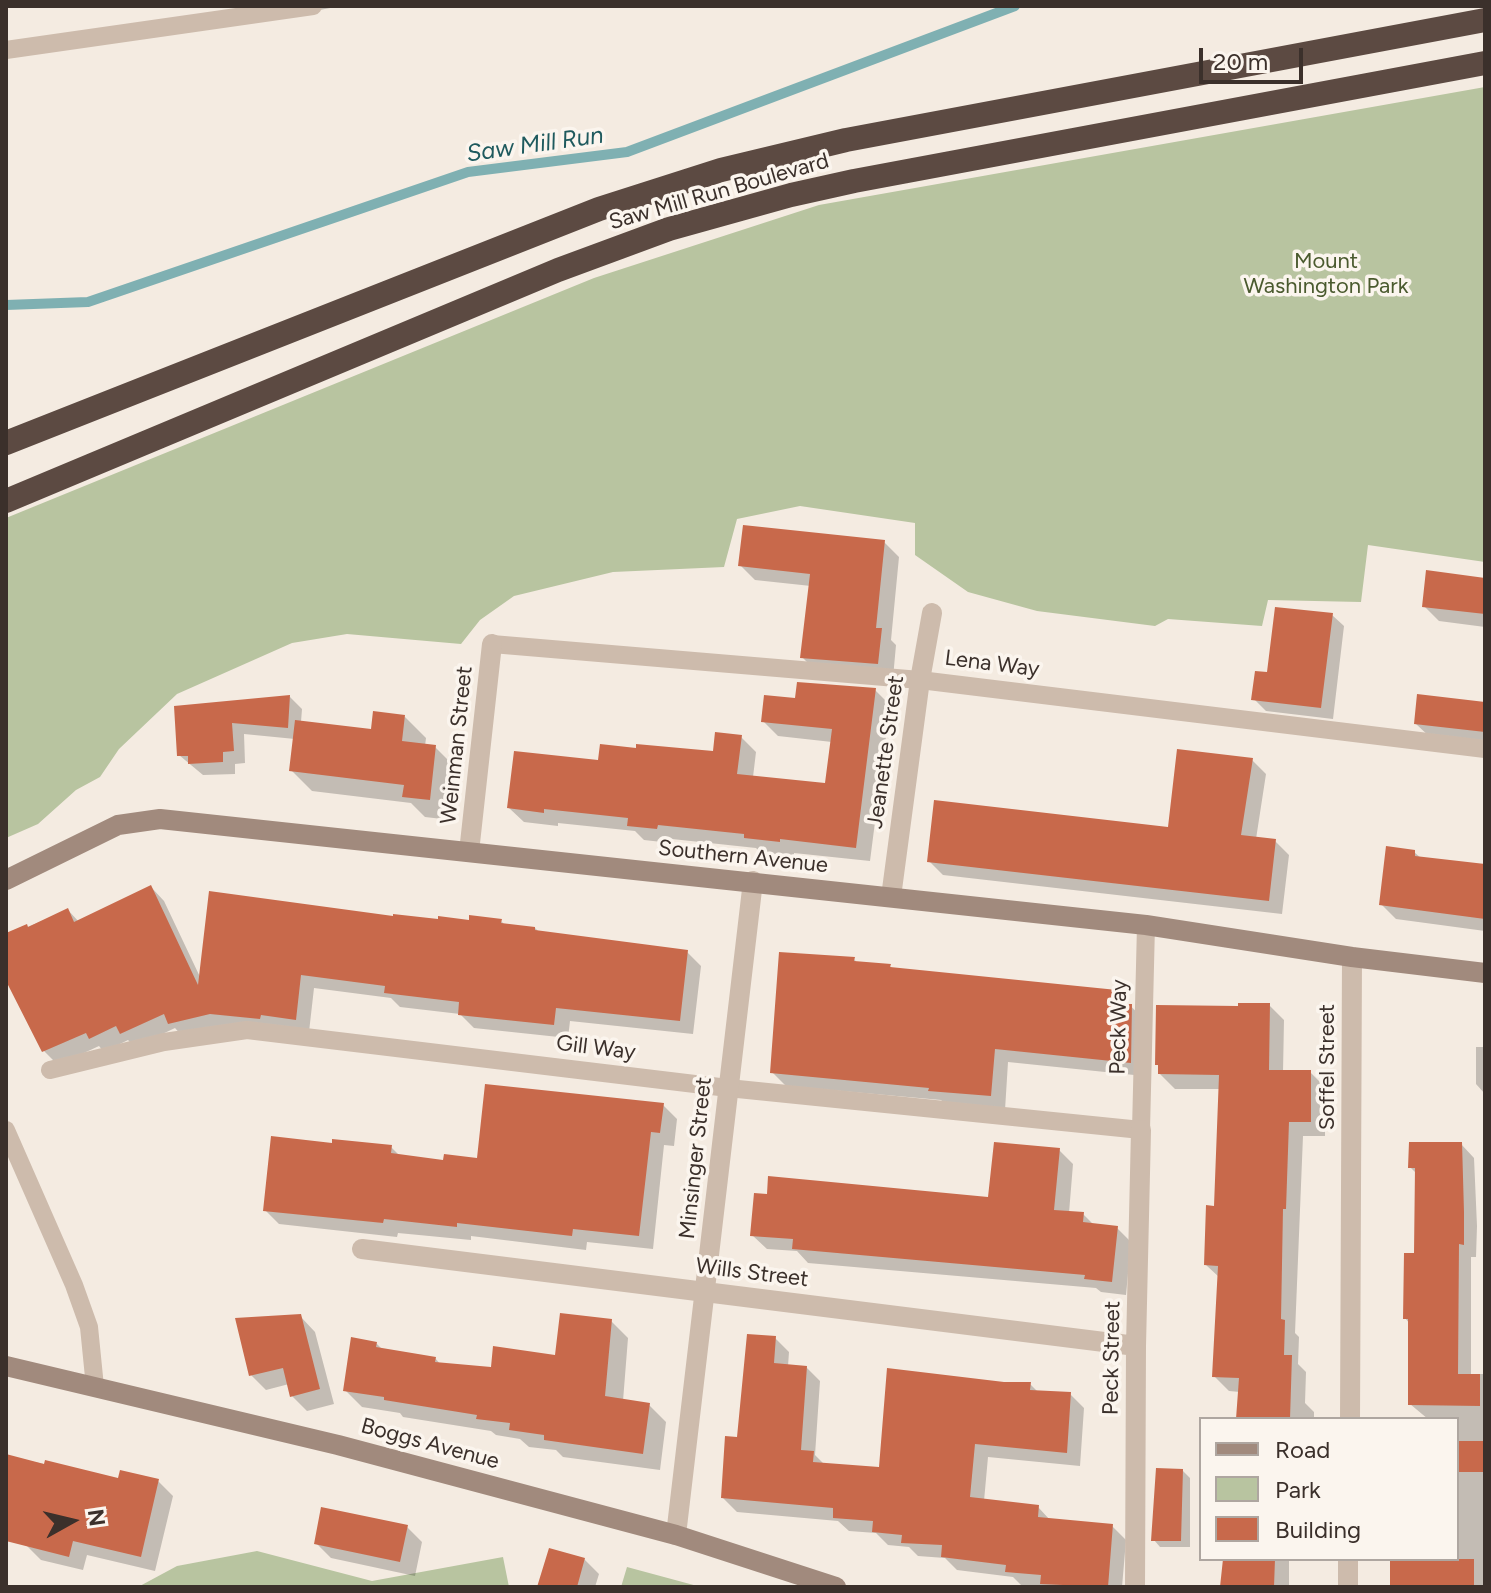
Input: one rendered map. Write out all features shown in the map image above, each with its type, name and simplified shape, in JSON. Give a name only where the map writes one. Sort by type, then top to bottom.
[{"type":"highway","name":"Saw Mill Run Boulevard","points":[[6,443],[599,209],[721,170],[846,140],[1485,20]]},
{"type":"highway","name":"Saw Mill Run Boulevard","points":[[6,501],[558,270],[614,248],[720,214],[854,181],[1485,63]]},
{"type":"street","name":"Jeanette Street","points":[[891,897],[932,613]]},
{"type":"street","name":"Weinman Street","points":[[469,852],[492,644]]},
{"type":"street","name":"Southern Avenue","points":[[6,880],[118,825],[160,819],[1146,925],[1352,957],[1485,973]]},
{"type":"street","name":"Minsinger Street","points":[[676,1535],[753,881]]},
{"type":"street","name":"Soffel Street","points":[[1350,1417],[1352,957]]},
{"type":"street","name":"Peck Street","points":[[1135,1587],[1141,1130]]},
{"type":"street","name":"Wills Street","points":[[362,1249],[1136,1346]]},
{"type":"street","name":"Boggs Avenue","points":[[6,1366],[338,1445],[676,1535],[836,1587]]},
{"type":"street","points":[[1348,1561],[1348,1587]]},
{"type":"lane","points":[[6,50],[313,6]]},
{"type":"lane","name":"Lena Way","points":[[492,644],[920,680],[1485,749]]},
{"type":"lane","name":"Peck Way","points":[[1141,1130],[1146,925]]},
{"type":"lane","name":"Gill Way","points":[[50,1070],[164,1042],[247,1030],[728,1088],[1141,1130]]},
{"type":"lane","points":[[6,1130],[74,1285],[89,1327],[95,1387]]},
{"type":"green space","name":"Mount Washington Park","points":[[1485,87],[1485,562],[1368,545],[1361,602],[1268,600],[1262,626],[1168,619],[1155,626],[1037,611],[968,592],[915,555],[915,523],[800,506],[737,519],[724,567],[613,572],[514,596],[480,620],[461,644],[347,634],[292,643],[177,694],[119,749],[100,777],[76,790],[38,824],[6,838],[6,518],[594,278],[819,205]]},
{"type":"green space","points":[[257,1551],[372,1581],[503,1557],[509,1587],[138,1587],[177,1566]]},
{"type":"green space","points":[[627,1567],[701,1587],[621,1587]]},
{"type":"building","points":[[743,525],[885,540],[876,628],[882,628],[878,664],[800,658],[810,574],[738,566]]},
{"type":"building","points":[[1426,570],[1485,578],[1485,614],[1422,607]]},
{"type":"building","points":[[1275,607],[1333,613],[1321,708],[1251,700],[1255,671],[1267,672]]},
{"type":"building","points":[[797,682],[876,688],[856,848],[744,838],[744,834],[658,825],[657,829],[627,826],[628,818],[507,808],[514,751],[598,760],[600,744],[713,751],[715,732],[742,735],[737,774],[825,783],[832,729],[761,722],[764,695],[795,698]]},
{"type":"building","points":[[1417,694],[1485,702],[1485,732],[1414,724]]},
{"type":"building","points":[[290,695],[288,728],[232,723],[234,751],[223,752],[223,762],[188,764],[188,756],[177,756],[174,706]]},
{"type":"building","points":[[373,711],[405,715],[402,741],[436,745],[430,800],[402,797],[404,785],[289,771],[295,720],[371,729]]},
{"type":"building","points":[[1177,749],[1253,758],[1241,835],[1276,839],[1269,901],[927,862],[934,800],[1168,827]]},
{"type":"building","points":[[1386,846],[1415,850],[1415,856],[1485,864],[1485,919],[1379,905]]},
{"type":"building","points":[[151,885],[198,985],[209,891],[393,916],[469,920],[469,915],[502,919],[501,923],[535,927],[535,930],[688,950],[680,1021],[556,1008],[554,1025],[458,1015],[459,1002],[384,993],[385,986],[301,975],[296,1020],[261,1015],[260,1019],[210,1014],[168,1024],[164,1014],[120,1034],[116,1026],[89,1039],[86,1033],[42,1052],[6,981],[6,933],[27,924],[28,927],[68,908],[74,922]]},
{"type":"building","points":[[779,952],[855,957],[854,961],[891,964],[890,967],[1117,990],[1116,1004],[1132,1004],[1131,1063],[995,1049],[991,1096],[770,1073]]},
{"type":"building","points":[[1238,1003],[1270,1003],[1269,1070],[1311,1070],[1311,1122],[1289,1122],[1286,1209],[1283,1209],[1281,1319],[1285,1320],[1284,1355],[1292,1355],[1290,1417],[1236,1417],[1239,1378],[1212,1377],[1218,1266],[1204,1265],[1206,1205],[1214,1206],[1219,1075],[1158,1074],[1158,1065],[1155,1065],[1156,1005],[1238,1006]]},
{"type":"building","points":[[485,1084],[664,1103],[660,1133],[651,1132],[639,1236],[573,1229],[572,1236],[457,1223],[457,1227],[384,1219],[383,1223],[263,1211],[271,1136],[332,1143],[332,1139],[392,1145],[391,1153],[443,1160],[444,1154],[477,1158]]},
{"type":"building","points":[[994,1142],[1060,1148],[1054,1210],[1084,1212],[1083,1222],[1118,1226],[1112,1282],[1084,1279],[1085,1275],[792,1249],[793,1239],[750,1236],[754,1193],[767,1194],[768,1176],[988,1197]]},
{"type":"building","points":[[1409,1142],[1462,1142],[1464,1245],[1459,1244],[1458,1374],[1480,1374],[1480,1406],[1408,1405],[1408,1319],[1403,1319],[1404,1253],[1414,1253],[1415,1168],[1408,1168]]},
{"type":"building","points":[[560,1313],[612,1319],[605,1396],[650,1403],[643,1454],[544,1440],[544,1435],[509,1430],[510,1423],[476,1419],[477,1415],[343,1391],[351,1337],[377,1342],[376,1347],[436,1357],[435,1362],[491,1367],[493,1346],[555,1355]]},
{"type":"building","points":[[301,1314],[320,1389],[290,1397],[283,1368],[249,1376],[235,1318]]},
{"type":"building","points":[[747,1334],[776,1336],[774,1363],[807,1366],[801,1450],[814,1451],[813,1462],[879,1467],[887,1368],[1004,1382],[1031,1382],[1030,1390],[1071,1392],[1067,1453],[975,1444],[970,1497],[1039,1505],[1038,1517],[1113,1524],[1108,1587],[1040,1584],[1041,1575],[1005,1572],[1006,1565],[941,1557],[942,1545],[901,1543],[902,1535],[872,1532],[873,1521],[833,1518],[833,1508],[721,1498],[725,1436],[737,1437]]},
{"type":"building","points":[[1459,1441],[1485,1441],[1485,1472],[1459,1472]]},
{"type":"building","points":[[6,1454],[118,1478],[120,1470],[159,1479],[141,1557],[73,1541],[69,1557],[6,1541]]},
{"type":"building","points":[[1156,1468],[1183,1469],[1181,1541],[1151,1541]]},
{"type":"building","points":[[321,1507],[408,1525],[400,1562],[314,1544]]},
{"type":"building","points":[[549,1548],[585,1558],[577,1587],[537,1587]]},
{"type":"building","points":[[1474,1559],[1474,1587],[1390,1586],[1390,1561]]},
{"type":"building","points":[[1223,1561],[1275,1561],[1274,1587],[1220,1587]]},
{"type":"waterway","name":"Saw Mill Run","points":[[6,305],[88,302],[468,172],[627,152],[1015,6]]}]
